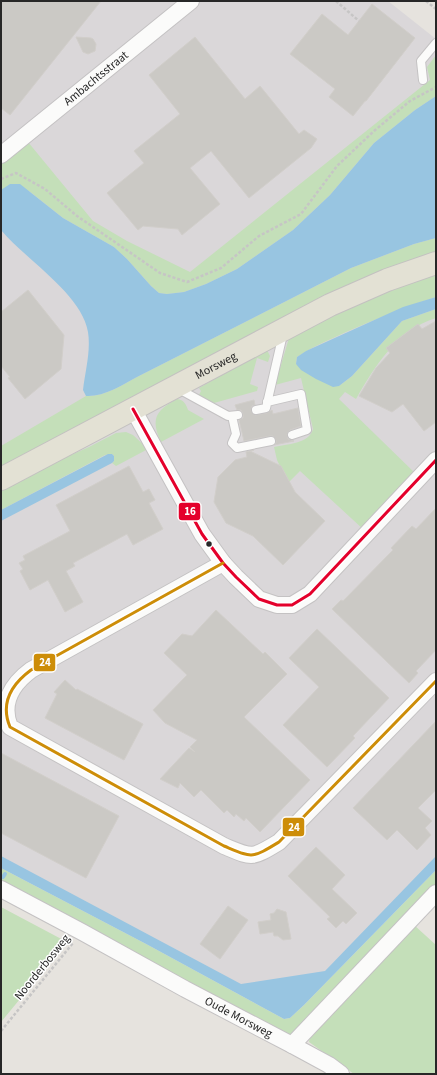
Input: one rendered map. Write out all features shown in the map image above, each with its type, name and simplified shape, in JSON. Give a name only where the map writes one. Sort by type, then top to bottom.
[{"type":"main road","name":"Morsweg","points":[[1,479],[330,305],[380,283],[436,263]]},
{"type":"street","name":"Ambachtsstraat","points":[[1,155],[191,1]]},
{"type":"street","points":[[132,409],[202,534],[223,563],[259,599],[277,605],[292,605],[310,594],[436,460]]},
{"type":"street","points":[[223,563],[22,676],[8,691],[4,700],[2,713],[10,727],[224,846],[247,855],[258,855],[279,842],[436,681]]},
{"type":"street","name":"Oude Morsweg","points":[[1,889],[292,1045]]},
{"type":"street","points":[[341,1074],[329,1065],[292,1045],[436,893]]},
{"type":"lane","points":[[423,80],[421,61],[436,42]]},
{"type":"lane","points":[[256,410],[266,408],[284,329]]},
{"type":"lane","points":[[174,387],[228,416],[235,415],[236,434],[232,443],[237,448],[271,441]]},
{"type":"lane","points":[[267,402],[301,394],[307,430],[292,435]]},
{"type":"path","points":[[336,1],[359,21]]},
{"type":"path","points":[[426,1],[436,9]]},
{"type":"path","points":[[1,179],[16,173],[22,176],[45,189],[78,216],[160,273],[187,282],[220,268],[259,236],[301,214],[337,166],[374,131],[410,101],[436,88]]},
{"type":"path","name":"Noorderbosweg","points":[[1,1031],[82,932]]},
{"type":"shaded area","points":[[1,1],[388,1],[436,39],[436,857],[286,1012],[1,859]]},
{"type":"green space","points":[[436,55],[436,96],[415,110],[374,143],[330,195],[293,230],[237,269],[206,284],[184,292],[167,294],[159,293],[114,247],[63,218],[29,191],[1,190],[1,165],[28,142],[93,221],[127,241],[190,272],[430,80],[427,67]]},
{"type":"green space","points":[[436,238],[436,258],[1,474],[1,446],[86,396],[99,395],[119,387],[351,268],[414,244]]},
{"type":"green space","points":[[436,274],[436,297],[391,313],[346,332],[297,357],[296,364],[339,386],[352,376],[402,321],[436,309],[436,318],[410,331],[388,351],[371,374],[356,399],[345,392],[339,399],[417,475],[364,530],[300,471],[288,483],[277,460],[274,447],[291,444],[307,438],[313,429],[301,378],[275,385],[289,338],[361,303]]},
{"type":"green space","points":[[266,348],[270,356],[268,362],[257,358],[250,384],[258,387],[257,391],[214,403],[199,395],[201,391],[199,388]]},
{"type":"green space","points":[[177,399],[184,403],[188,410],[204,419],[161,442],[156,427],[157,416],[164,407]]},
{"type":"green space","points":[[126,432],[133,435],[148,449],[116,466],[112,463],[114,461],[114,456],[112,454],[105,455],[1,510],[1,491],[55,462],[116,433]]},
{"type":"green space","points":[[1,868],[148,945],[284,1019],[290,1018],[304,1005],[436,870],[436,889],[292,1034],[283,1035],[1,885]]},
{"type":"green space","points":[[1,907],[67,942],[1,1022]]},
{"type":"green space","points":[[414,925],[436,945],[436,1074],[354,1074],[309,1042],[311,1033]]},
{"type":"water","points":[[436,96],[436,238],[414,244],[351,268],[119,387],[99,395],[86,396],[83,390],[89,339],[84,318],[64,291],[1,230],[1,190],[10,184],[20,184],[63,218],[114,247],[159,293],[167,294],[184,292],[206,284],[237,269],[293,230],[330,195],[374,143],[415,110]]},
{"type":"water","points":[[436,297],[436,309],[402,321],[352,376],[339,386],[333,387],[316,379],[301,370],[296,364],[297,357],[306,351],[403,307]]},
{"type":"water","points":[[108,454],[112,454],[114,456],[114,461],[112,463],[1,521],[1,510]]},
{"type":"water","points":[[1,856],[241,984],[325,971],[436,856],[436,870],[304,1005],[290,1018],[284,1019],[148,945],[1,868]]},
{"type":"building","points":[[1,1],[101,1],[10,115],[1,108]]},
{"type":"building","points":[[372,4],[415,38],[353,116],[329,97],[335,89],[290,54],[322,14],[348,35]]},
{"type":"building","points":[[76,37],[93,39],[96,44],[95,51],[88,54],[83,52]]},
{"type":"building","points":[[195,37],[245,99],[260,86],[299,134],[304,130],[317,139],[311,148],[249,198],[211,151],[190,168],[220,204],[182,235],[178,229],[143,226],[138,230],[107,193],[144,163],[134,151],[180,114],[149,75]]},
{"type":"building","points":[[28,290],[64,335],[61,369],[25,399],[8,378],[10,377],[1,366],[1,312]]},
{"type":"building","points":[[436,321],[436,422],[424,431],[403,404],[392,412],[359,396],[376,368],[390,353],[386,348],[418,324],[422,329]]},
{"type":"building","points":[[254,400],[255,405],[252,406],[251,411],[255,415],[267,413],[272,410],[273,414],[298,408],[301,426],[290,430],[287,434],[288,439],[294,441],[274,445],[276,440],[273,436],[270,436],[244,441],[239,420],[243,418],[243,414],[241,410],[237,410],[235,405]]},
{"type":"building","points":[[250,451],[281,466],[295,492],[325,521],[283,565],[253,536],[226,523],[214,502],[218,477],[235,460],[247,457],[246,452]]},
{"type":"building","points":[[129,466],[143,492],[149,489],[155,500],[149,503],[163,529],[133,545],[127,534],[73,563],[75,566],[66,571],[83,602],[65,612],[48,580],[30,590],[20,571],[23,569],[19,563],[25,560],[23,556],[70,531],[56,505]]},
{"type":"building","points":[[436,508],[436,650],[416,671],[418,673],[409,683],[332,609],[341,600],[343,601],[393,550],[391,548],[412,526],[416,529]]},
{"type":"building","points":[[216,610],[263,654],[265,652],[287,674],[244,717],[310,780],[260,832],[246,818],[244,821],[236,814],[234,817],[227,810],[224,813],[201,790],[194,797],[180,783],[178,788],[160,779],[189,748],[195,752],[190,747],[197,740],[165,723],[153,710],[187,675],[164,653],[182,634],[192,636]]},
{"type":"building","points":[[317,629],[389,698],[353,736],[355,738],[327,767],[283,725],[319,687],[289,658]]},
{"type":"building","points":[[65,680],[76,690],[77,689],[143,724],[124,760],[45,718],[57,694],[54,692]]},
{"type":"building","points":[[436,721],[436,790],[418,808],[432,821],[425,828],[431,835],[417,850],[397,830],[387,840],[353,808]]},
{"type":"building","points":[[1,753],[119,816],[86,878],[1,833]]},
{"type":"building","points":[[316,847],[345,875],[332,889],[357,913],[346,924],[343,921],[336,928],[327,919],[330,917],[288,876]]},
{"type":"building","points":[[228,906],[248,920],[220,959],[200,944]]},
{"type":"building","points":[[277,909],[286,912],[291,939],[283,940],[278,936],[274,936],[273,932],[260,934],[258,922],[271,920],[270,914],[274,913]]},
{"type":"transit line","name":"16","points":[[133,409],[202,534],[223,563],[259,599],[277,605],[292,605],[310,594],[436,460]]},
{"type":"transit line","name":"24","points":[[223,563],[24,675],[13,688],[7,702],[6,710],[10,727],[224,846],[241,853],[252,855],[257,854],[279,842],[436,681]]}]
